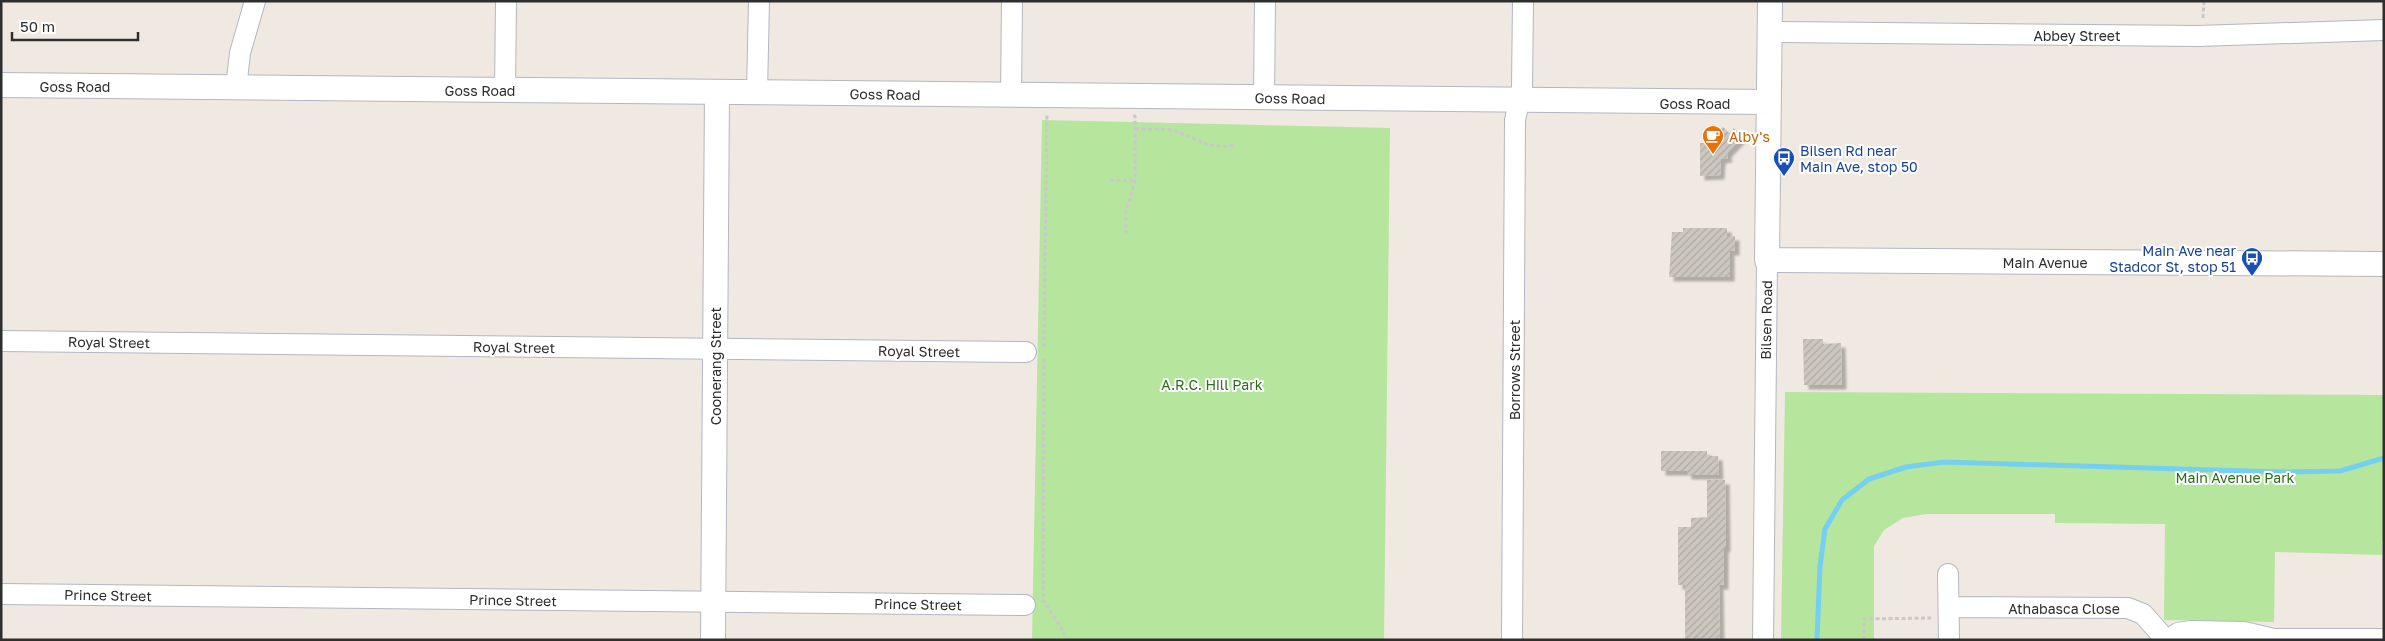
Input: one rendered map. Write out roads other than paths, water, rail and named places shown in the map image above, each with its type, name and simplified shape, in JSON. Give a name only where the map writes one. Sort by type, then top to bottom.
[{"type":"street","points":[[236,88],[240,53],[255,1]]},
{"type":"street","points":[[505,90],[506,1]]},
{"type":"street","points":[[757,92],[759,1]]},
{"type":"street","points":[[1010,95],[1012,1]]},
{"type":"street","points":[[1264,98],[1265,1]]},
{"type":"street","name":"Borrows Street","points":[[1512,640],[1515,120],[1522,87],[1523,1]]},
{"type":"street","name":"Bilsen Road","points":[[1763,640],[1770,1]]},
{"type":"street","name":"Abbey Street","points":[[1770,32],[2198,36],[2384,30]]},
{"type":"street","name":"Goss Road","points":[[1,86],[1010,95],[1047,106],[1264,98],[1769,102]]},
{"type":"street","name":"Coonerang Street","points":[[713,640],[717,92]]},
{"type":"street","name":"Main Avenue","points":[[1767,260],[2384,264]]},
{"type":"street","name":"Royal Street","points":[[1,341],[1026,352]]},
{"type":"street","points":[[1948,574],[1949,640]]},
{"type":"street","name":"Prince Street","points":[[1,594],[1025,605]]},
{"type":"street","name":"Athabasca Close","points":[[1948,607],[2128,608],[2144,614],[2167,640],[2178,634],[2191,631],[2244,632],[2274,639],[2384,639]]},
{"type":"waterway","points":[[1817,640],[1820,566],[1825,529],[1842,500],[1869,479],[1906,467],[1944,462],[2281,472],[2340,471],[2384,458]]},
{"type":"place","name":"Alby's","points":[[1713,155]]},
{"type":"place","name":"Bilsen Rd near Main Ave, stop 50","points":[[1784,177]]},
{"type":"place","name":"Main Ave near Stadcor St, stop 51","points":[[2252,277]]},
{"type":"park label","name":"A.R.C. Hill Park","points":[[1212,384]]},
{"type":"park label","name":"Main Avenue Park","points":[[2235,477]]}]
